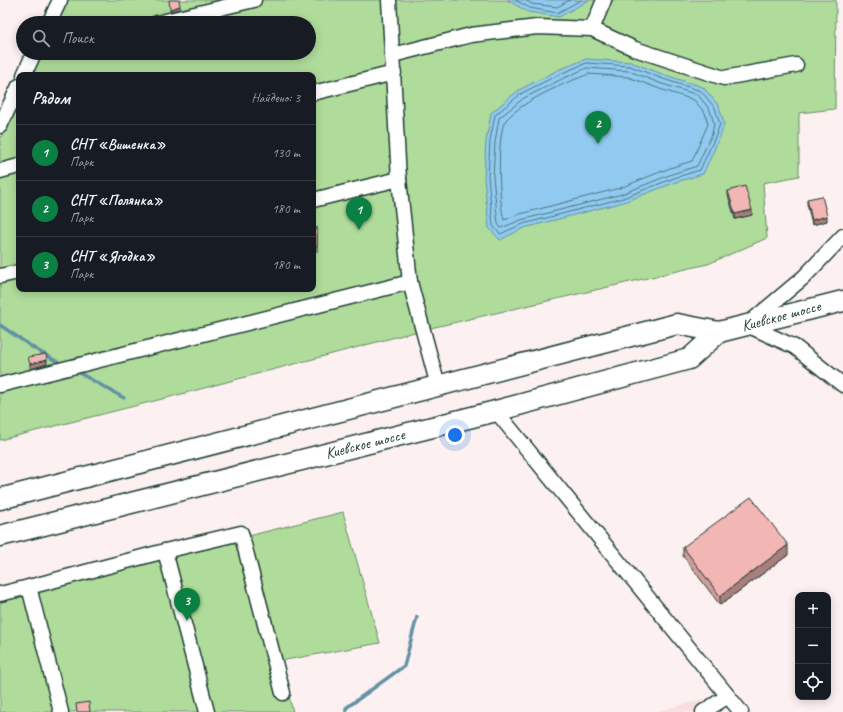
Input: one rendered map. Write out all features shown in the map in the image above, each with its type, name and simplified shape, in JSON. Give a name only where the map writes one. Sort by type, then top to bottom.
[{"type":"highway","name":"Киевское шоссе","points":[[0,499],[678,324],[719,332],[843,300]]},
{"type":"highway","name":"Киевское шоссе","points":[[0,536],[496,411],[690,359],[719,332]]},
{"type":"street","points":[[52,16],[60,0]]},
{"type":"street","points":[[187,16],[254,0]]},
{"type":"street","points":[[389,0],[399,179],[410,282],[438,386]]},
{"type":"street","points":[[592,29],[604,0]]},
{"type":"street","points":[[393,55],[471,35],[537,27],[592,29],[635,49],[724,78],[796,65]]},
{"type":"street","points":[[25,72],[31,60]]},
{"type":"street","points":[[316,92],[394,73]]},
{"type":"street","points":[[0,126],[16,92]]},
{"type":"street","points":[[0,171],[16,167]]},
{"type":"street","points":[[316,199],[399,179]]},
{"type":"street","points":[[843,236],[804,277],[747,325],[795,347],[843,384]]},
{"type":"street","points":[[0,276],[16,273]]},
{"type":"street","points":[[0,385],[410,282]]},
{"type":"street","points":[[496,411],[741,712]]},
{"type":"street","points":[[0,594],[241,533],[282,693]]},
{"type":"street","points":[[166,551],[207,712]]},
{"type":"street","points":[[29,587],[61,712]]},
{"type":"street","points":[[703,712],[728,696]]},
{"type":"shaded area","points":[[704,699],[715,712],[655,712]]},
{"type":"green space","points":[[68,0],[836,0],[835,109],[799,113],[799,176],[763,183],[767,238],[708,264],[422,330],[174,396],[0,440],[0,139],[16,107],[16,292],[316,292],[316,72],[34,72],[40,60],[316,60],[316,16],[60,16]]},
{"type":"green space","points":[[343,512],[380,643],[280,661],[293,712],[0,712],[0,599]]},
{"type":"water","points":[[507,0],[589,0],[559,17],[528,12]]},
{"type":"water","points":[[586,59],[631,62],[703,87],[719,106],[724,124],[720,137],[703,174],[676,182],[624,202],[524,228],[500,240],[489,228],[484,178],[486,141],[491,113],[519,90],[558,70]]},
{"type":"building","points":[[169,0],[179,0],[180,6],[170,9]]},
{"type":"building","points":[[745,186],[752,210],[735,214],[728,191]]},
{"type":"building","points":[[822,196],[827,216],[812,220],[807,199]]},
{"type":"building","points":[[316,228],[317,228],[316,246]]},
{"type":"building","points":[[46,354],[47,360],[30,364],[28,357]]},
{"type":"building","points":[[751,497],[788,545],[720,596],[683,547]]},
{"type":"building","points":[[89,702],[90,712],[77,712],[76,704]]},
{"type":"waterway","points":[[0,325],[35,349],[63,365]]},
{"type":"waterway","points":[[74,370],[124,398]]},
{"type":"waterway","points":[[346,712],[346,708],[404,666],[417,617]]},
{"type":"place","name":"СНТ «Полянка»","points":[[598,144]]},
{"type":"place","name":"СНТ «Вишенка»","points":[[359,230]]},
{"type":"place","name":"СНТ «Ягодка»","points":[[187,621]]}]
